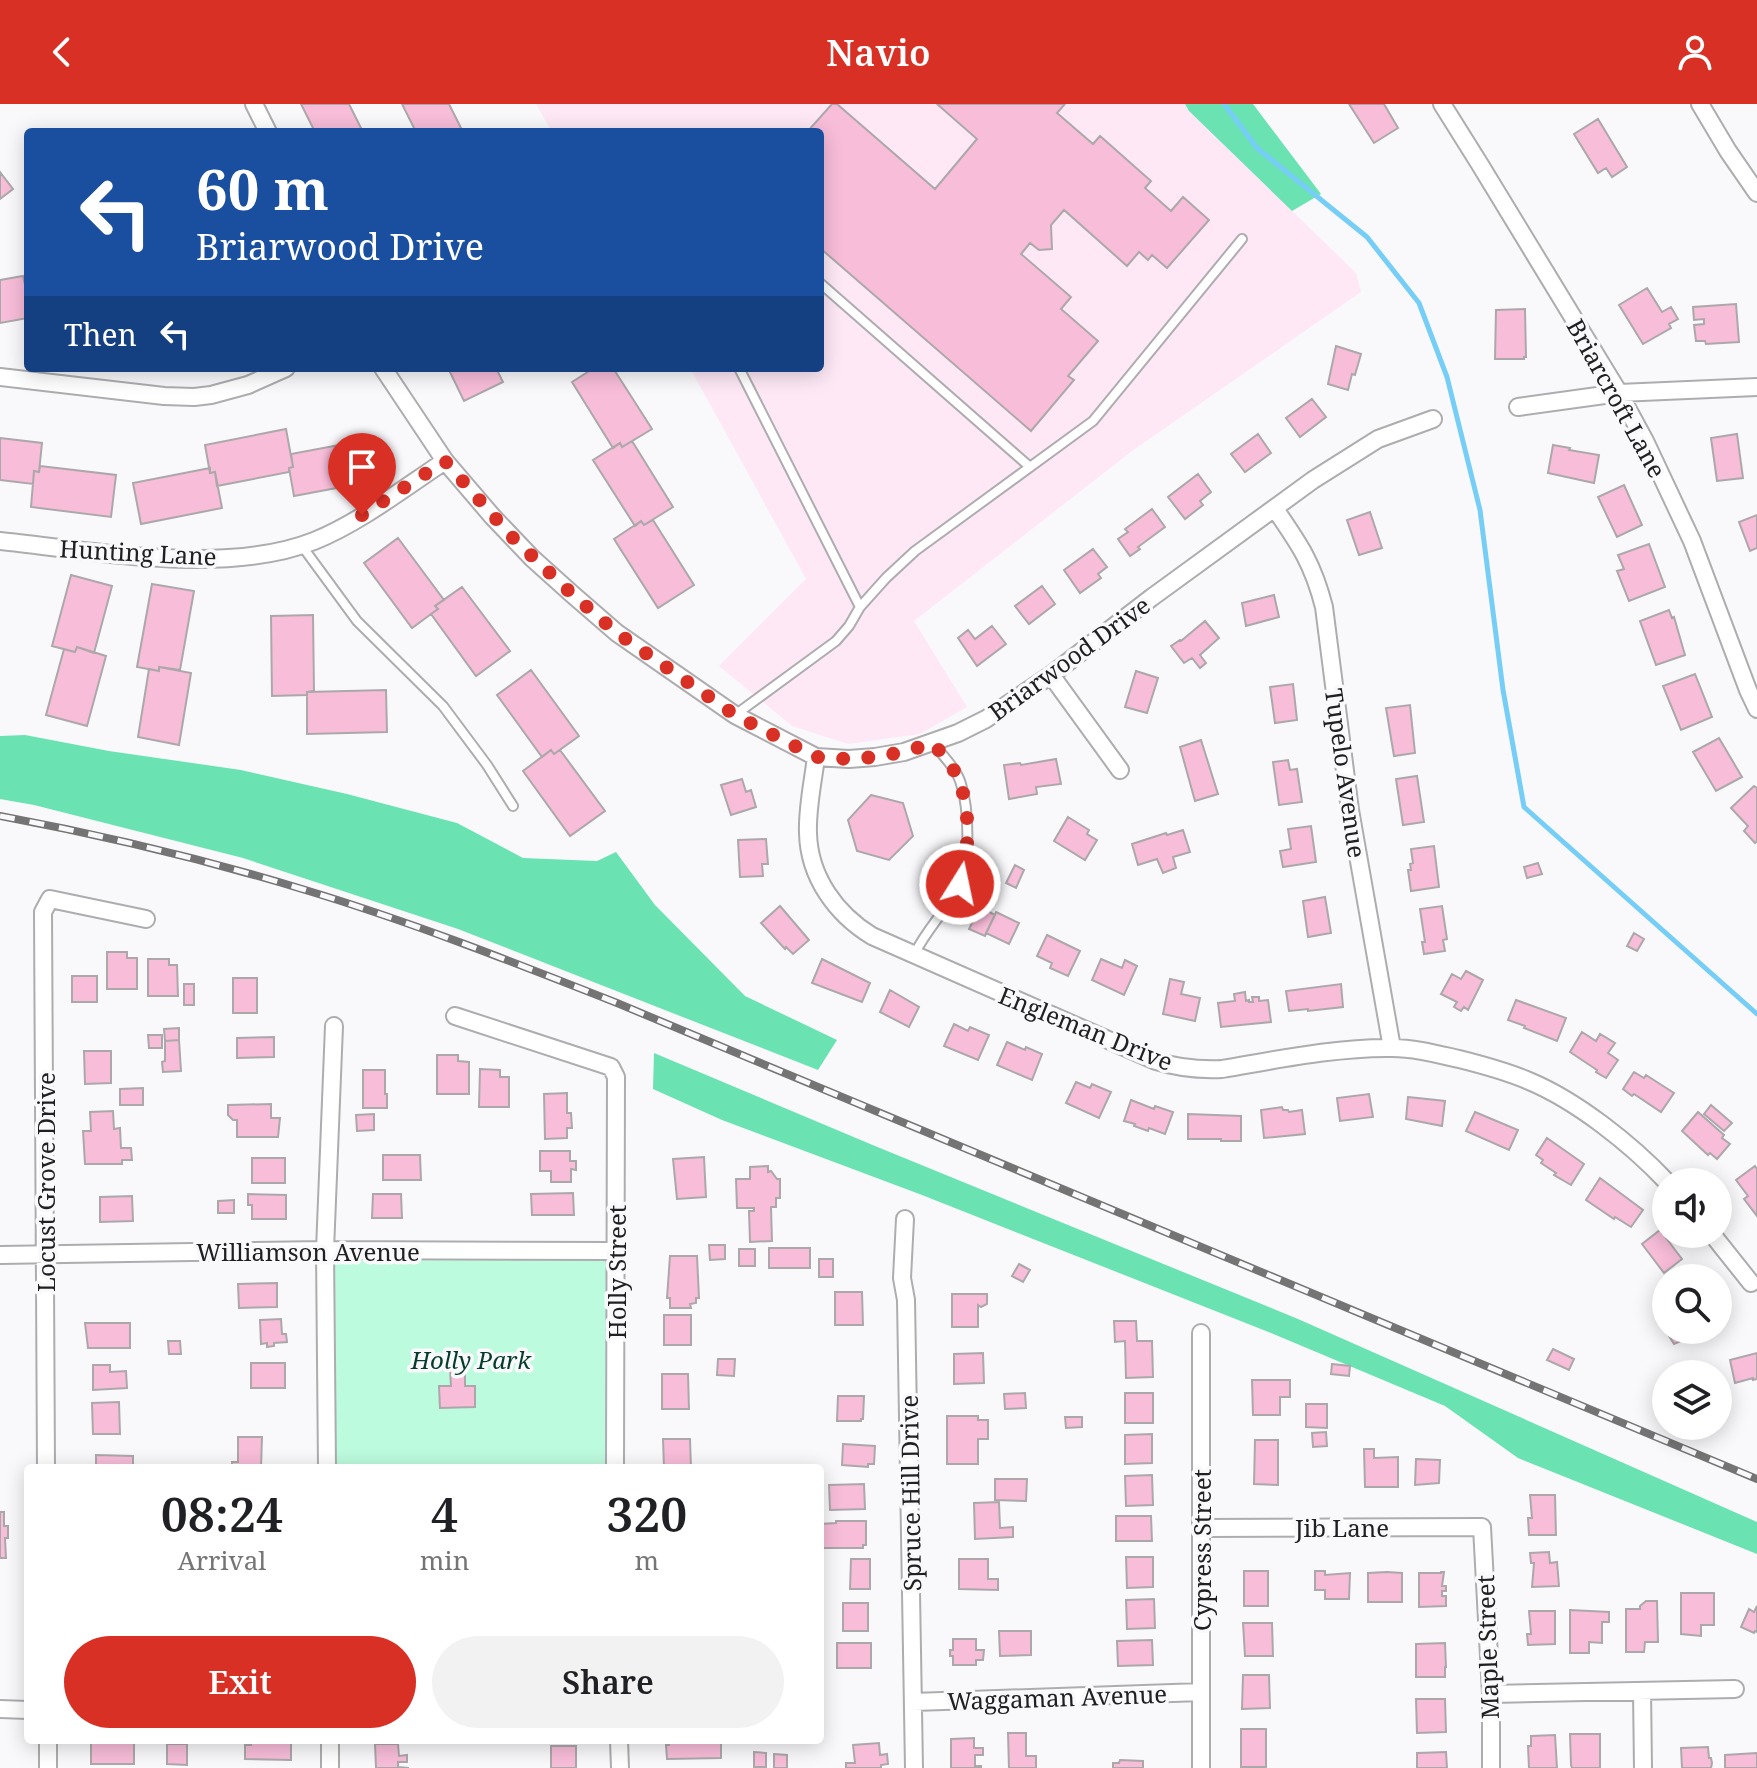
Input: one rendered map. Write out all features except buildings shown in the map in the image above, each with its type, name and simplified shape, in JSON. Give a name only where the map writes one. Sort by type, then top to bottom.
[{"type":"street","points":[[254,104],[266,128]]},
{"type":"street","name":"Briarcroft Lane","points":[[1442,104],[1619,393],[1645,441],[1692,541],[1757,709]]},
{"type":"street","points":[[1700,104],[1757,193]]},
{"type":"street","points":[[0,377],[194,397],[238,389],[277,372]]},
{"type":"street","name":"Briarwood Drive","points":[[386,372],[445,461],[502,527],[617,633],[735,715],[816,757],[849,759],[904,752],[933,743],[986,719],[1051,675],[1313,480],[1378,439],[1433,419]]},
{"type":"street","points":[[1518,407],[1619,393],[1757,387]]},
{"type":"street","name":"Hunting Lane","points":[[0,541],[200,559],[288,550],[335,531],[445,461]]},
{"type":"street","name":"Tupelo Avenue","points":[[1275,509],[1309,561],[1324,607],[1350,810],[1392,1048]]},
{"type":"street","points":[[1051,675],[1120,770]]},
{"type":"street","name":"Engleman Drive","points":[[816,757],[809,850],[823,888],[838,910],[872,936],[1156,1061],[1176,1067],[1222,1069],[1330,1053],[1392,1048],[1433,1053],[1496,1069],[1531,1081],[1563,1099],[1600,1124],[1652,1168]]},
{"type":"street","name":"Locust Grove Drive","points":[[46,1464],[43,912],[50,899],[146,919]]},
{"type":"street","name":"Holly Street","points":[[455,1016],[611,1067],[616,1077],[615,1464]]},
{"type":"street","points":[[327,1464],[325,1250],[334,1026]]},
{"type":"street","name":"Spruce Hill Drive","points":[[905,1219],[902,1278],[906,1300],[914,1768]]},
{"type":"street","points":[[1723,1248],[1751,1283]]},
{"type":"street","name":"Williamson Avenue","points":[[0,1255],[325,1250],[615,1251]]},
{"type":"street","name":"Cypress Street","points":[[1201,1333],[1201,1768]]},
{"type":"street","name":"Jib Lane","points":[[1201,1528],[1482,1527]]},
{"type":"street","name":"Maple Street","points":[[1482,1527],[1491,1694],[1491,1768]]},
{"type":"street","points":[[1491,1694],[1735,1689]]},
{"type":"street","points":[[1642,1691],[1643,1768]]},
{"type":"street","name":"Waggaman Avenue","points":[[914,1702],[1201,1692]]},
{"type":"street","points":[[0,1709],[24,1710]]},
{"type":"street","points":[[48,1744],[48,1768]]},
{"type":"street","points":[[330,1744],[330,1768]]},
{"type":"street","points":[[619,1744],[620,1768]]},
{"type":"lane","points":[[735,715],[836,641],[860,607],[915,551],[1093,421],[1242,239]]},
{"type":"lane","points":[[824,287],[1030,467]]},
{"type":"lane","points":[[741,372],[860,607]]},
{"type":"lane","points":[[302,545],[357,621],[443,706],[513,806]]},
{"type":"lane","points":[[914,956],[923,936],[960,884],[967,849],[967,818],[961,781],[933,743]]},
{"type":"shaded area","points":[[536,104],[1185,104],[1356,273],[1361,292],[1132,451],[914,621],[967,707],[920,734],[848,744],[792,726],[719,666],[806,579],[692,372],[824,372],[824,128],[550,128]]},
{"type":"green space","points":[[1185,104],[1253,104],[1321,194],[1292,211]]},
{"type":"green space","points":[[25,735],[241,770],[347,794],[457,823],[523,858],[597,861],[616,852],[655,905],[745,996],[837,1040],[818,1070],[458,929],[243,858],[0,799],[0,736]]},
{"type":"green space","points":[[654,1053],[1298,1319],[1757,1522],[1757,1554],[1518,1458],[1445,1406],[1271,1333],[922,1195],[722,1120],[653,1089]]},
{"type":"green space","name":"Holly Park","points":[[325,1250],[615,1251],[615,1464],[327,1464]]},
{"type":"waterway","points":[[1224,104],[1257,148],[1367,237],[1419,303],[1447,377],[1480,510],[1503,690],[1524,807],[1757,1014]]},
{"type":"railway","points":[[0,816],[152,848],[265,878],[342,901],[500,957],[1757,1479]]},
{"type":"route","points":[[362,515],[445,461],[532,558],[572,594],[617,633],[735,715],[816,757],[875,757],[933,743],[961,781],[967,818],[967,849],[960,884]]}]
